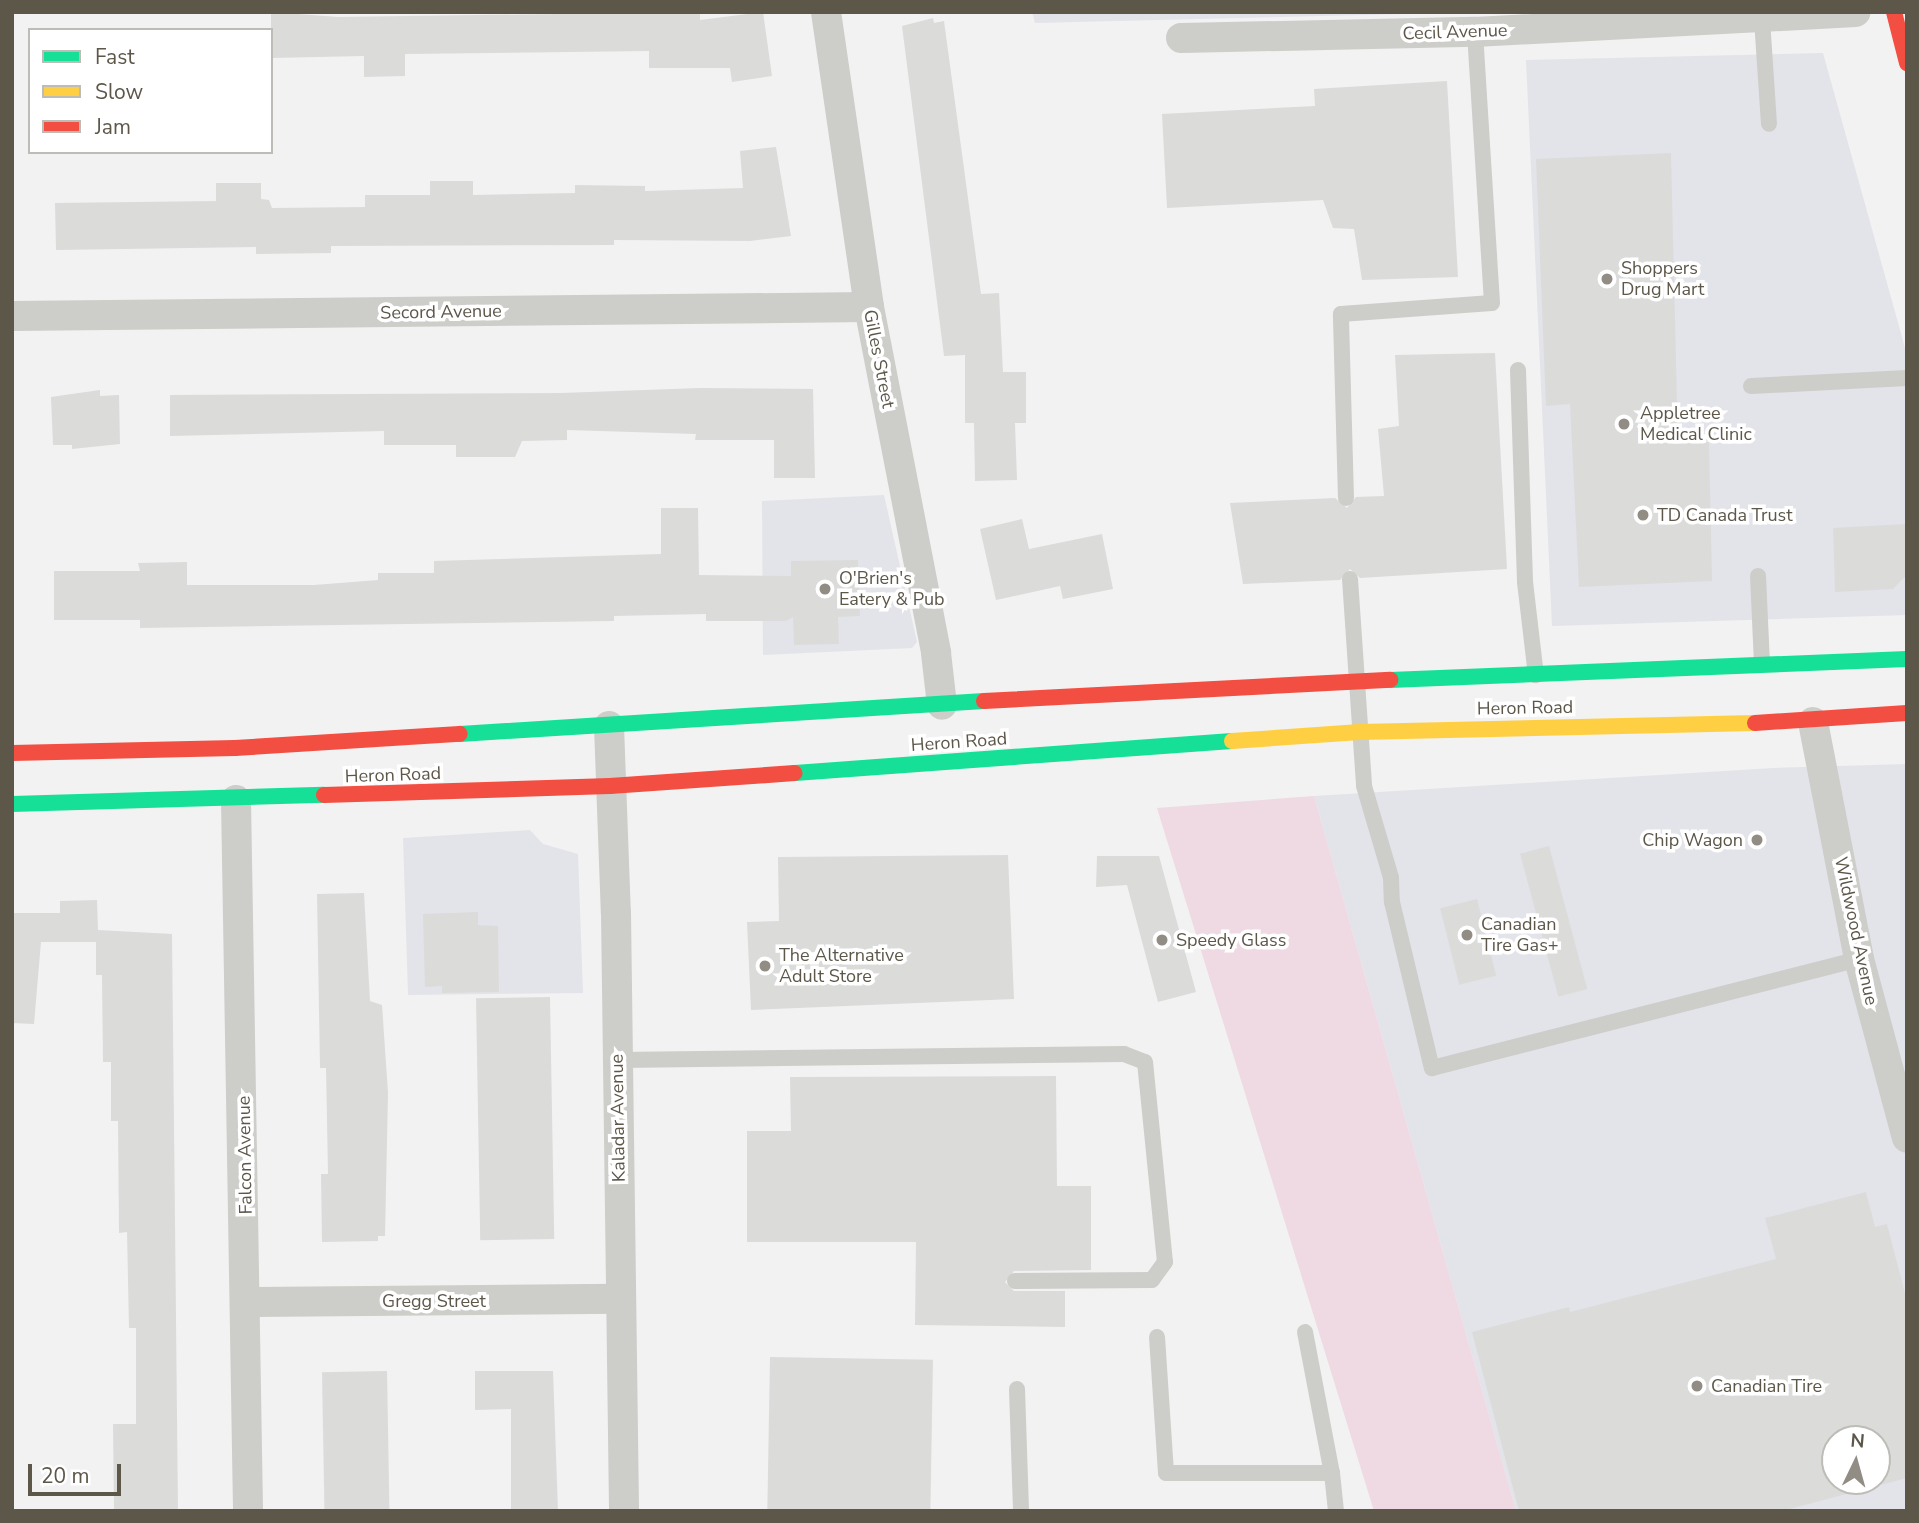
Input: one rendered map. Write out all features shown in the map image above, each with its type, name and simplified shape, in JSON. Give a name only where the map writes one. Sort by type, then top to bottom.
[{"type":"main road","points":[[1894,12],[1907,63]]},
{"type":"main road","points":[[1884,660],[1907,652]]},
{"type":"main road","name":"Heron Road","points":[[12,753],[235,748],[1358,682],[1907,659]]},
{"type":"main road","name":"Heron Road","points":[[12,804],[236,800],[610,786],[1360,732],[1814,722],[1907,713]]},
{"type":"main road","points":[[1814,722],[1867,733]]},
{"type":"street","name":"Gilles Street","points":[[826,12],[869,307],[936,653],[942,705]]},
{"type":"street","name":"Cecil Avenue","points":[[1181,38],[1475,32],[1632,18],[1762,19],[1855,12]]},
{"type":"street","name":"Secord Avenue","points":[[12,316],[869,307]]},
{"type":"street","name":"Wildwood Avenue","points":[[1814,722],[1859,959],[1907,1138]]},
{"type":"street","name":"Kaladar Avenue","points":[[608,726],[618,1060],[624,1511]]},
{"type":"street","name":"Falcon Avenue","points":[[236,800],[247,1302],[248,1511]]},
{"type":"street","name":"Gregg Street","points":[[247,1302],[620,1299]]},
{"type":"lane","points":[[1762,19],[1769,124]]},
{"type":"lane","points":[[1346,498],[1340,314],[1492,303],[1475,32]]},
{"type":"lane","points":[[1518,370],[1525,582],[1536,675]]},
{"type":"lane","points":[[1751,386],[1907,378]]},
{"type":"lane","points":[[1758,576],[1762,665]]},
{"type":"lane","points":[[1350,579],[1364,786],[1391,878],[1392,902],[1432,1068],[1859,959]]},
{"type":"lane","points":[[618,1060],[1124,1054],[1145,1062],[1165,1262],[1152,1280],[1015,1282]]},
{"type":"lane","points":[[1305,1332],[1332,1473],[1336,1511]]},
{"type":"lane","points":[[1157,1337],[1166,1473],[1332,1473]]},
{"type":"lane","points":[[1017,1389],[1021,1511]]},
{"type":"shaded area","points":[[1032,12],[1488,12],[1035,23]]},
{"type":"shaded area","points":[[1823,53],[1907,355],[1907,615],[1552,626],[1526,60]]},
{"type":"shaded area","points":[[884,495],[917,642],[912,648],[763,655],[762,501]]},
{"type":"shaded area","points":[[1907,764],[1907,1511],[1516,1511],[1314,796],[1773,768]]},
{"type":"shaded area","points":[[1314,796],[1516,1511],[1374,1511],[1157,808]]},
{"type":"shaded area","points":[[530,830],[543,844],[578,854],[583,993],[408,995],[403,838]]},
{"type":"building","points":[[271,12],[338,17],[700,12],[700,20],[763,12],[772,76],[732,82],[730,68],[649,68],[649,51],[405,54],[405,76],[364,77],[364,56],[273,58]]},
{"type":"building","points":[[933,18],[934,23],[944,21],[981,294],[999,293],[1003,372],[1026,372],[1026,423],[1015,423],[1017,480],[975,481],[974,423],[965,423],[965,355],[944,356],[902,26]]},
{"type":"building","points":[[1447,81],[1458,277],[1362,280],[1354,229],[1333,228],[1323,200],[1167,208],[1162,114],[1315,106],[1314,89]]},
{"type":"building","points":[[776,147],[791,236],[750,241],[614,240],[614,245],[331,246],[331,253],[256,254],[256,247],[56,250],[55,203],[216,201],[216,183],[261,183],[261,199],[269,200],[272,208],[365,207],[365,195],[430,195],[430,181],[473,181],[473,195],[575,193],[575,185],[645,186],[645,191],[743,188],[740,151]]},
{"type":"building","points":[[1671,153],[1678,444],[1709,442],[1712,581],[1579,587],[1570,404],[1546,406],[1536,159]]},
{"type":"building","points":[[1495,353],[1507,569],[1360,578],[1350,569],[1340,580],[1243,584],[1230,503],[1335,498],[1347,508],[1356,497],[1384,496],[1378,429],[1399,426],[1395,355]]},
{"type":"building","points":[[700,388],[813,389],[815,478],[774,478],[774,440],[695,440],[696,434],[567,430],[567,440],[522,441],[515,457],[456,457],[456,445],[384,445],[384,431],[170,436],[170,395],[561,393]]},
{"type":"building","points":[[100,390],[100,396],[119,395],[120,444],[72,449],[72,445],[53,445],[51,397]]},
{"type":"building","points":[[661,508],[698,508],[699,575],[791,576],[791,561],[858,560],[860,616],[838,617],[839,644],[794,645],[793,617],[786,621],[706,621],[706,614],[614,616],[614,621],[140,628],[140,620],[54,620],[54,571],[140,571],[138,563],[187,562],[187,585],[314,585],[378,580],[378,573],[434,573],[434,561],[661,554]]},
{"type":"building","points":[[1022,519],[1029,549],[1102,534],[1113,589],[1063,599],[1060,586],[996,600],[980,529]]},
{"type":"building","points":[[1907,524],[1907,575],[1893,589],[1835,592],[1833,528]]},
{"type":"building","points":[[1549,846],[1587,989],[1558,997],[1520,854]]},
{"type":"building","points":[[1008,855],[1014,999],[751,1010],[747,922],[779,921],[778,857]]},
{"type":"building","name":"Speedy Glass","points":[[1097,856],[1159,856],[1196,992],[1158,1002],[1127,885],[1096,887]]},
{"type":"building","points":[[364,893],[370,1001],[382,1005],[388,1093],[385,1236],[378,1236],[378,1241],[322,1242],[321,1174],[328,1174],[326,1068],[320,1068],[317,894]]},
{"type":"building","points":[[1477,899],[1496,976],[1459,985],[1440,908]]},
{"type":"building","points":[[97,900],[98,930],[172,934],[178,1511],[114,1511],[113,1424],[136,1424],[136,1328],[129,1328],[127,1232],[119,1233],[118,1121],[111,1121],[111,1062],[103,1062],[102,975],[96,975],[96,942],[41,942],[34,1024],[12,1023],[12,913],[60,913],[60,901]]},
{"type":"building","points":[[478,912],[478,925],[498,926],[499,992],[442,993],[442,986],[425,987],[423,914]]},
{"type":"building","points":[[550,997],[554,1239],[480,1240],[476,998]]},
{"type":"building","points":[[1056,1076],[1057,1186],[1091,1186],[1091,1270],[1014,1271],[1005,1282],[1014,1291],[1065,1291],[1065,1327],[915,1325],[916,1242],[747,1242],[747,1131],[791,1131],[790,1077]]},
{"type":"building","name":"Canadian Tire","points":[[1866,1192],[1875,1227],[1887,1224],[1907,1301],[1907,1478],[1891,1482],[1891,1425],[1821,1425],[1821,1495],[1843,1495],[1782,1511],[1519,1511],[1472,1332],[1569,1307],[1570,1312],[1776,1259],[1765,1218]]},
{"type":"building","points":[[770,1357],[933,1360],[930,1511],[767,1511]]},
{"type":"building","points":[[387,1371],[389,1511],[324,1511],[322,1372]]},
{"type":"building","points":[[475,1371],[553,1371],[558,1511],[511,1511],[511,1409],[475,1410]]},
{"type":"traffic: fast","points":[[1390,680],[1907,659]]},
{"type":"traffic: fast","points":[[460,734],[984,701]]},
{"type":"traffic: fast","points":[[795,773],[1232,741]]},
{"type":"traffic: fast","points":[[12,804],[324,795]]},
{"type":"traffic: slow","points":[[1232,741],[1360,732],[1755,723]]},
{"type":"traffic: jam","points":[[1894,12],[1907,63]]},
{"type":"traffic: jam","points":[[984,701],[1390,680]]},
{"type":"traffic: jam","points":[[1755,723],[1907,713]]},
{"type":"traffic: jam","points":[[12,753],[235,748],[460,734]]},
{"type":"traffic: jam","points":[[324,795],[610,786],[795,773]]},
{"type":"place","name":"Shoppers Drug Mart","points":[[1607,279]]},
{"type":"place","name":"Appletree Medical Clinic","points":[[1624,424]]},
{"type":"place","name":"TD Canada Trust","points":[[1643,515]]},
{"type":"place","name":"O'Brien's Eatery & Pub","points":[[825,589]]},
{"type":"place","name":"Chip Wagon","points":[[1757,840]]},
{"type":"place","name":"Canadian Tire Gas+","points":[[1467,935]]},
{"type":"place","name":"Speedy Glass","points":[[1162,940]]},
{"type":"place","name":"The Alternative Adult Store","points":[[765,966]]},
{"type":"place","name":"Canadian Tire","points":[[1697,1386]]}]
